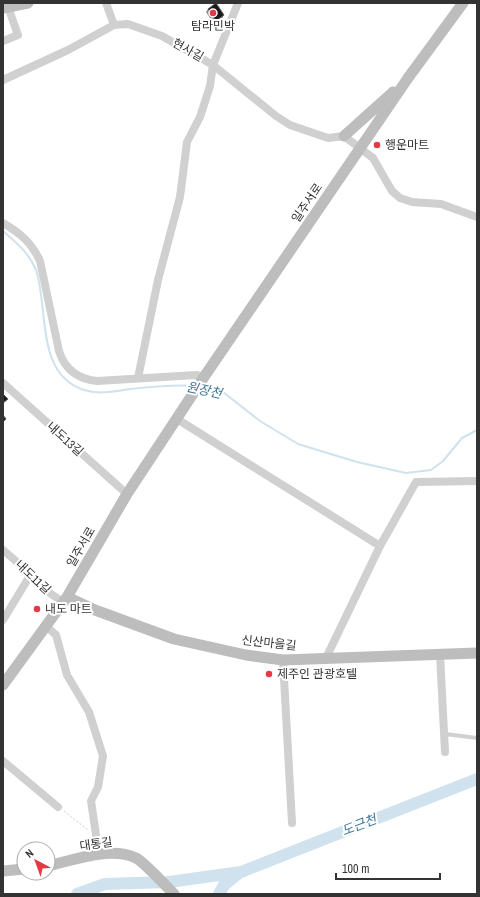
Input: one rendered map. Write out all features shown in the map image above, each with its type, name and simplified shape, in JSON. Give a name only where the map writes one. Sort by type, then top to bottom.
[{"type":"main road","points":[[6,8],[28,3]]},
{"type":"main road","name":"일주서로","points":[[3,685],[65,600],[127,494],[200,384],[408,78],[463,3]]},
{"type":"main road","points":[[344,136],[408,78]]},
{"type":"main road","name":"신산마을길","points":[[65,600],[174,639],[246,655],[283,660],[477,653]]},
{"type":"main road","name":"대통길","points":[[56,864],[99,855],[120,853],[137,858],[174,894]]},
{"type":"main road","points":[[3,870],[16,869]]},
{"type":"street","points":[[3,80],[68,50],[114,25],[106,3]]},
{"type":"street","points":[[138,378],[158,280],[180,197],[187,142],[200,117],[208,92],[213,65],[238,3]]},
{"type":"street","points":[[3,41],[18,35],[6,8]]},
{"type":"street","name":"현사길","points":[[114,25],[128,24],[162,36],[213,65],[280,119],[296,127],[328,138],[344,136]]},
{"type":"street","points":[[344,136],[373,158],[392,191],[400,198],[412,202],[441,204],[477,217]]},
{"type":"street","points":[[3,223],[27,240],[35,249],[40,261],[59,351],[68,368],[77,376],[89,380],[108,381],[138,378],[196,376],[200,384]]},
{"type":"street","name":"내도13길","points":[[3,383],[127,494]]},
{"type":"street","points":[[177,419],[380,546]]},
{"type":"street","points":[[326,658],[380,546],[416,482],[477,481]]},
{"type":"street","name":"내도11길","points":[[3,550],[31,574],[51,594],[65,600]]},
{"type":"street","points":[[3,620],[31,574]]},
{"type":"street","points":[[46,626],[56,635],[67,675],[89,712],[103,756],[98,787],[91,801],[99,855]]},
{"type":"street","points":[[440,654],[445,752]]},
{"type":"street","points":[[283,660],[292,823]]},
{"type":"street","points":[[3,761],[58,807]]},
{"type":"lane","points":[[445,734],[477,738]]},
{"type":"path","points":[[58,807],[96,837]]},
{"type":"building","name":"탐라민박","points":[[216,3],[224,15],[216,21],[208,9]]},
{"type":"building","points":[[3,394],[8,399],[3,403]]},
{"type":"building","points":[[3,415],[6,419],[3,422]]},
{"type":"waterway","name":"원장천","points":[[3,231],[26,253],[36,270],[40,286],[46,339],[58,370],[68,382],[84,390],[95,392],[177,385],[193,386]]},
{"type":"waterway","name":"원장천","points":[[202,387],[223,392],[260,421],[298,444],[357,462],[406,473],[431,470],[443,461],[462,438],[477,430]]},
{"type":"waterway","name":"도근천","points":[[77,894],[105,884],[169,882],[241,872],[477,779]]},
{"type":"waterway","name":"도근천","points":[[219,894],[224,885],[240,872]]},
{"type":"place","name":"탐라민박","points":[[213,13]]},
{"type":"place","name":"행운마트","points":[[377,145]]},
{"type":"place","name":"내도 마트","points":[[37,609]]},
{"type":"place","name":"제주인 관광호텔","points":[[269,674]]}]
